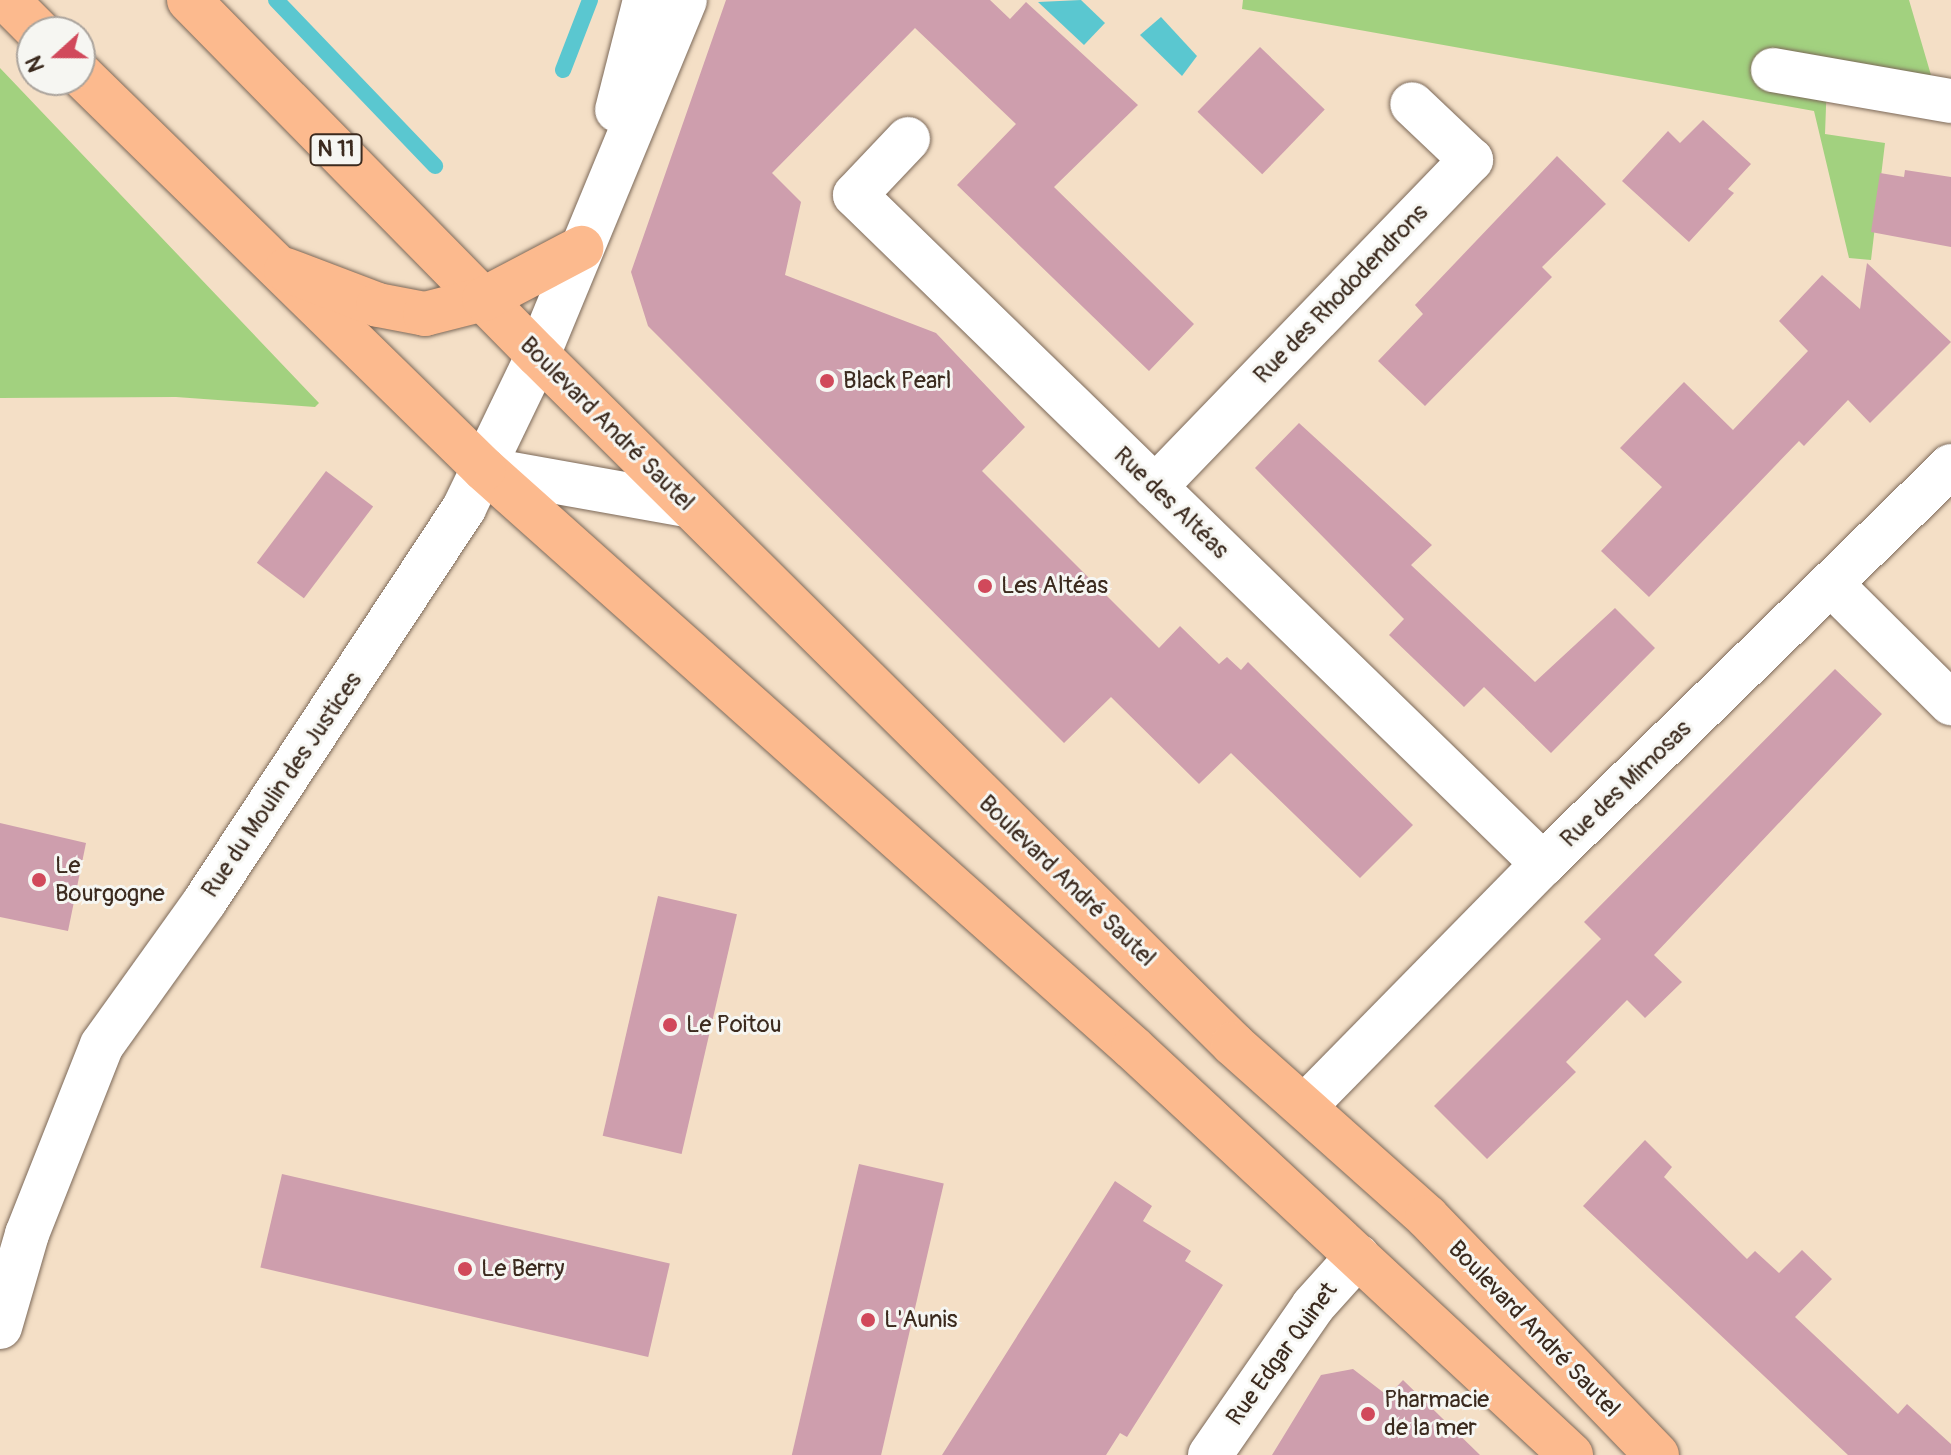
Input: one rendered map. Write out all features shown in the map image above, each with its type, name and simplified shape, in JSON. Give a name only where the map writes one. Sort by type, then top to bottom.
[{"type":"main road","points":[[7,0],[23,16]]},
{"type":"main road","name":"N 11","points":[[189,0],[484,299]]},
{"type":"main road","points":[[96,90],[269,264],[484,469],[1358,1256],[1571,1455]]},
{"type":"main road","points":[[269,264],[400,311],[425,314],[484,299],[581,248]]},
{"type":"main road","name":"Boulevard André Sautel","points":[[484,299],[686,505],[1221,1033],[1427,1217],[1657,1455]]},
{"type":"street","points":[[581,248],[645,0]]},
{"type":"street","points":[[581,248],[685,0]]},
{"type":"street","points":[[1773,70],[1951,101]]},
{"type":"street","name":"Rue des Rhododendrons","points":[[1155,487],[1471,160],[1412,104]]},
{"type":"street","name":"Rue des Altéas","points":[[908,139],[855,195],[1543,864]]},
{"type":"street","name":"Rue du Moulin des Justices","points":[[0,1327],[27,1234],[102,1045],[434,558],[484,469],[538,355],[581,248]]},
{"type":"street","name":"Rue des Mimosas","points":[[1305,1106],[1543,864],[1951,466]]},
{"type":"street","points":[[484,469],[686,505]]},
{"type":"street","points":[[1832,585],[1951,703]]},
{"type":"street","name":"Rue Edgar Quinet","points":[[1210,1455],[1313,1306],[1358,1256]]},
{"type":"green space","points":[[1243,0],[1909,0],[1938,99],[1827,80],[1825,134],[1885,143],[1871,260],[1849,258],[1814,111],[1242,9]]},
{"type":"green space","points":[[0,68],[16,85],[16,96],[27,96],[319,403],[315,407],[176,397],[0,398]]},
{"type":"water","points":[[1081,0],[1105,23],[1084,45],[1038,2]]},
{"type":"water","points":[[1161,17],[1197,56],[1182,76],[1140,35]]},
{"type":"building","points":[[726,0],[990,0],[1010,19],[1026,2],[1138,105],[1054,187],[1194,324],[1149,371],[957,185],[1016,124],[915,28],[772,173],[801,202],[785,275],[936,333],[1025,427],[982,471],[1159,648],[1180,626],[1219,664],[1227,657],[1241,670],[1248,662],[1413,825],[1360,878],[1231,753],[1199,784],[1111,697],[1064,743],[648,326],[631,272]]},
{"type":"building","points":[[1260,47],[1325,110],[1262,174],[1197,112]]},
{"type":"building","points":[[1703,120],[1751,164],[1728,189],[1734,193],[1689,242],[1622,181],[1668,131],[1680,143]]},
{"type":"building","points":[[1557,156],[1606,204],[1542,267],[1552,277],[1425,406],[1378,361],[1423,314],[1415,305]]},
{"type":"building","points":[[1905,170],[1951,177],[1951,247],[1871,232],[1880,173],[1904,177]]},
{"type":"building","points":[[1867,263],[1951,342],[1870,423],[1848,400],[1804,446],[1799,441],[1649,597],[1601,551],[1662,487],[1620,448],[1684,382],[1733,430],[1808,351],[1779,321],[1822,275],[1860,309]]},
{"type":"building","points":[[1299,423],[1432,545],[1411,565],[1535,682],[1615,608],[1655,648],[1551,753],[1484,687],[1464,707],[1389,635],[1404,619],[1255,468]]},
{"type":"building","points":[[326,471],[373,507],[304,598],[257,563]]},
{"type":"building","points":[[1835,669],[1882,714],[1654,955],[1682,982],[1645,1018],[1627,1000],[1566,1062],[1576,1072],[1487,1159],[1434,1106],[1601,939],[1584,922]]},
{"type":"building","name":"Le Bourgogne","points":[[0,823],[86,843],[68,931],[0,917]]},
{"type":"building","name":"Le Poitou","points":[[658,896],[737,914],[682,1154],[603,1136]]},
{"type":"building","points":[[1645,1140],[1672,1167],[1664,1177],[1747,1259],[1755,1251],[1779,1273],[1802,1250],[1832,1279],[1795,1317],[1898,1414],[1907,1404],[1951,1444],[1951,1455],[1848,1455],[1583,1206]]},
{"type":"building","name":"L'Aunis","points":[[859,1164],[944,1184],[881,1455],[792,1455]]},
{"type":"building","name":"Le Berry","points":[[282,1174],[670,1264],[648,1357],[260,1268]]},
{"type":"building","points":[[1115,1181],[1152,1206],[1143,1221],[1191,1251],[1185,1261],[1223,1285],[1127,1437],[1120,1433],[1106,1455],[942,1455]]},
{"type":"building","name":"Pharmacie de la mer","points":[[1353,1369],[1388,1396],[1403,1380],[1480,1455],[1272,1455],[1321,1375]]},
{"type":"waterway","points":[[276,0],[435,166]]},
{"type":"waterway","points":[[563,70],[590,0]]},
{"type":"place","name":"Black Pearl","points":[[827,381]]},
{"type":"place","name":"Les Altéas","points":[[985,586]]},
{"type":"place","name":"Le Bourgogne","points":[[39,880]]},
{"type":"place","name":"Le Poitou","points":[[670,1025]]},
{"type":"place","name":"Le Berry","points":[[465,1269]]},
{"type":"place","name":"L'Aunis","points":[[868,1320]]},
{"type":"place","name":"Pharmacie de la mer","points":[[1368,1414]]}]
